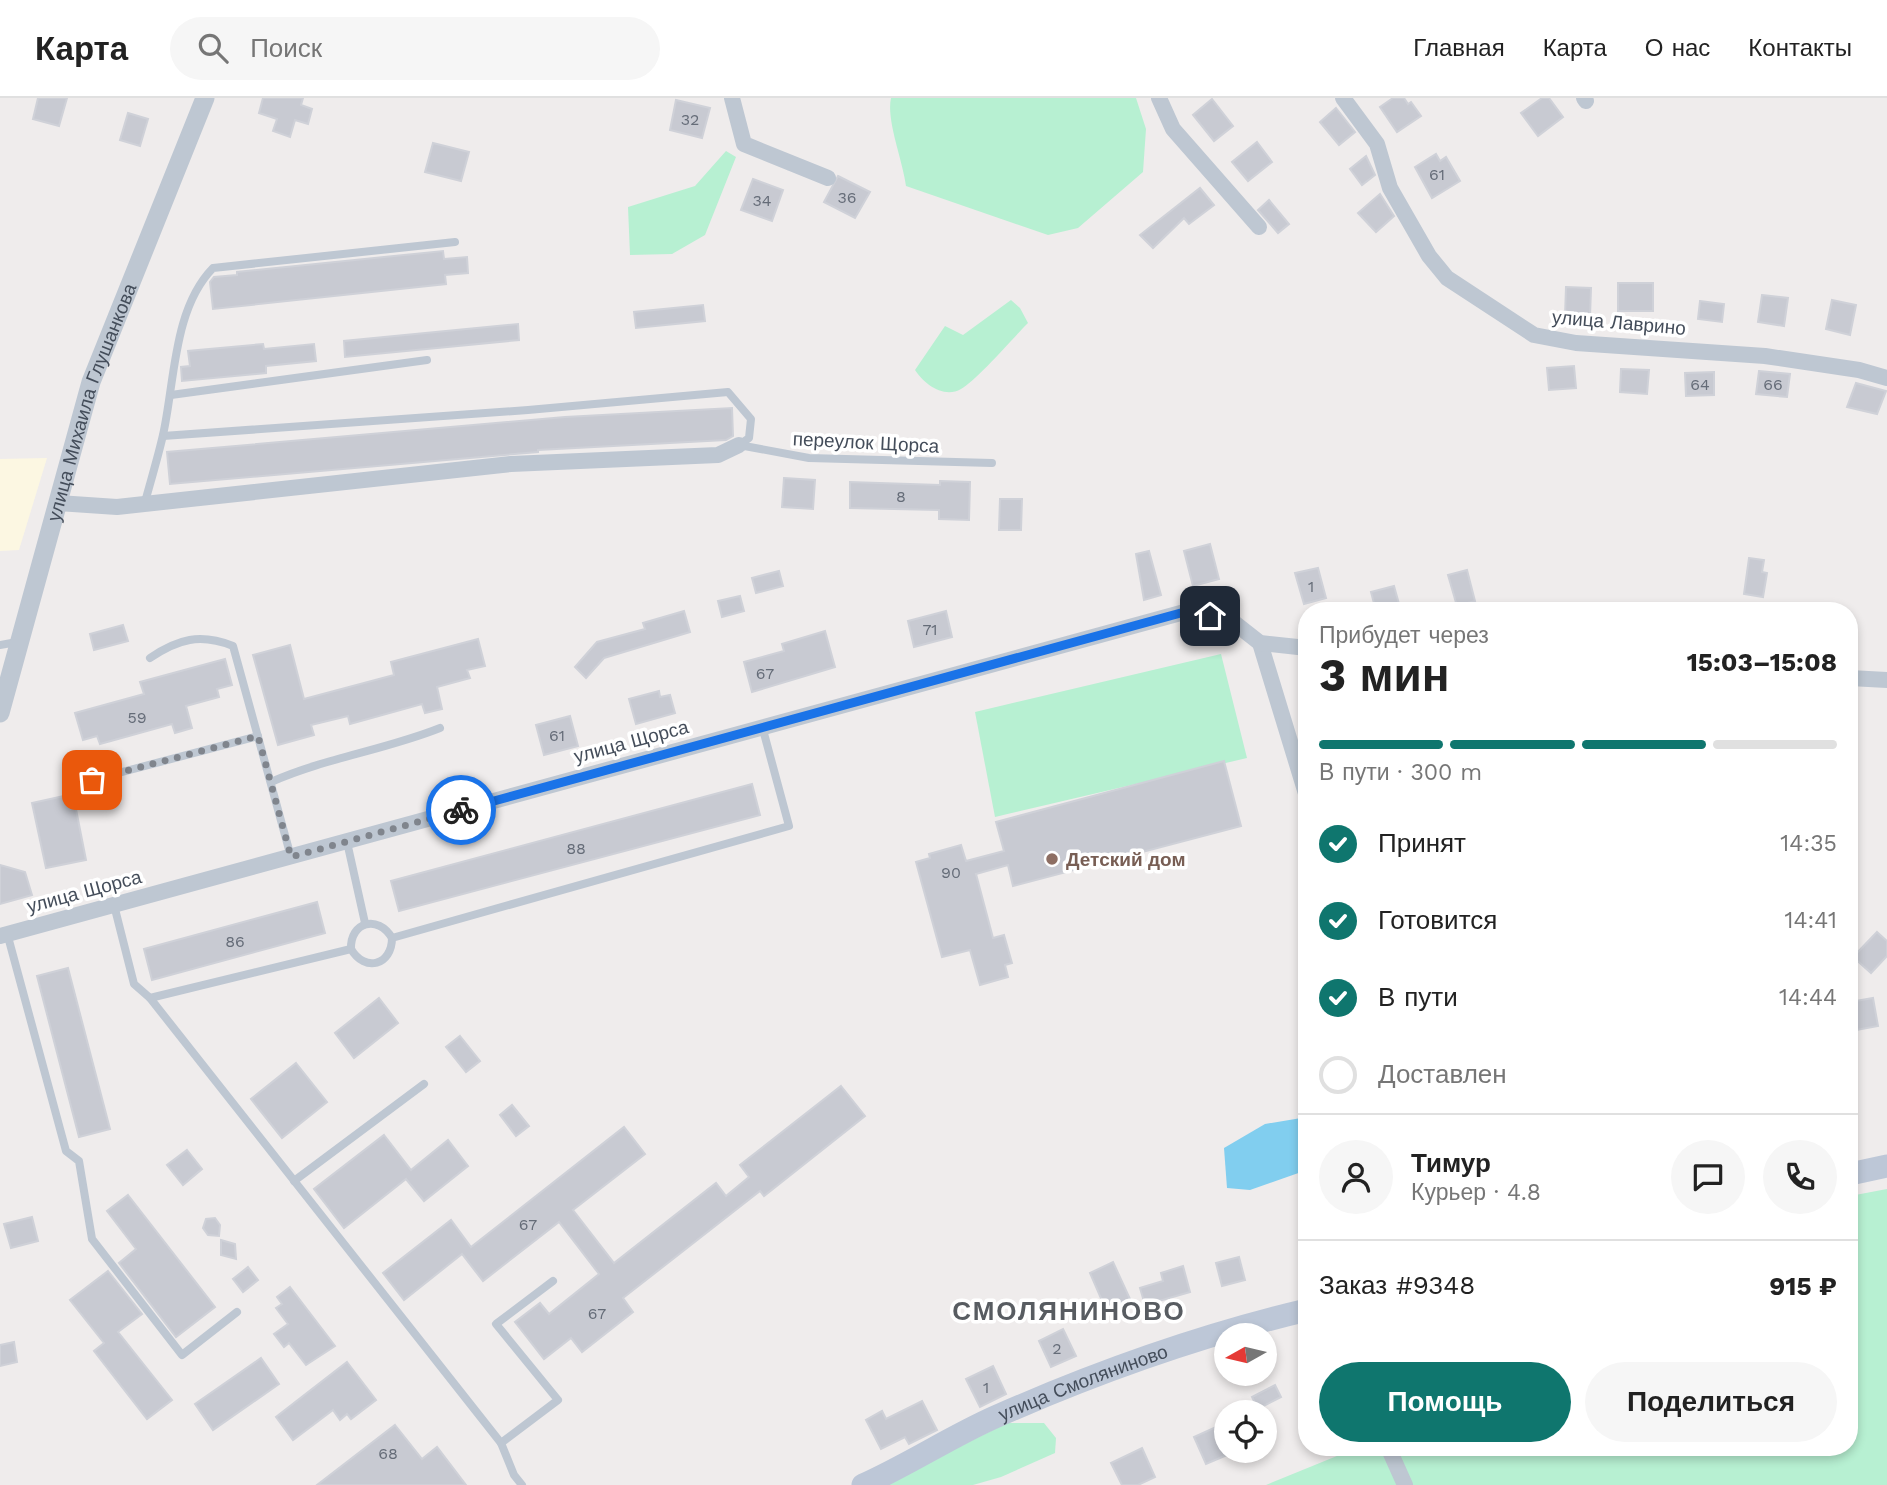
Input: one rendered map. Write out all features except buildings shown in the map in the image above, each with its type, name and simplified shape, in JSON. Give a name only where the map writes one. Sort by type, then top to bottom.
[{"type":"main road","points":[[1858,1172],[1887,1166]]},
{"type":"main road","name":"улица Смоляниново","points":[[868,1484],[995,1417],[1162,1352],[1247,1324],[1298,1312]]},
{"type":"street","name":"улица Михаила Глушанкова","points":[[0,713],[91,382],[205,98]]},
{"type":"street","points":[[732,98],[744,144],[828,178]]},
{"type":"street","points":[[1158,98],[1173,128],[1259,227]]},
{"type":"street","name":"улица Лаврино","points":[[1343,98],[1377,144],[1390,188],[1429,256],[1447,278],[1534,335],[1576,342],[1765,356],[1859,370],[1887,378]]},
{"type":"street","points":[[58,503],[117,507],[511,464],[719,455],[739,445]]},
{"type":"street","name":"улица Щорса","points":[[4,934],[1188,611],[1232,621],[1264,643]]},
{"type":"street","points":[[1298,647],[1264,643],[1298,765]]},
{"type":"street","points":[[1858,678],[1887,680]]},
{"type":"street","points":[[1392,1456],[1405,1485]]},
{"type":"lane","points":[[145,502],[163,436],[184,321],[201,281],[213,268],[455,242]]},
{"type":"lane","points":[[171,395],[427,360]]},
{"type":"lane","points":[[163,436],[528,410],[728,392],[751,419],[750,438],[739,445]]},
{"type":"lane","name":"переулок Щорса","points":[[739,445],[808,458],[992,463]]},
{"type":"lane","points":[[150,658],[174,642],[213,638],[233,646],[291,857]]},
{"type":"lane","points":[[0,645],[20,642]]},
{"type":"lane","points":[[392,938],[789,826],[762,726]]},
{"type":"lane","points":[[271,782],[296,771],[403,743],[440,728]]},
{"type":"lane","points":[[92,780],[258,736]]},
{"type":"lane","points":[[347,842],[366,923]]},
{"type":"lane","points":[[114,905],[134,984],[150,998],[501,1443],[514,1475],[522,1485]]},
{"type":"lane","points":[[366,923],[376,923],[386,928],[392,938],[392,949],[387,958],[377,964],[366,964],[356,959],[351,949],[351,938],[356,929],[366,923]]},
{"type":"lane","points":[[4,934],[66,1151],[79,1161],[92,1238],[182,1355],[237,1312]]},
{"type":"lane","points":[[150,998],[351,949]]},
{"type":"lane","points":[[294,1181],[424,1084]]},
{"type":"lane","points":[[501,1443],[558,1400],[496,1324],[553,1281]]},
{"type":"shaded area","points":[[47,458],[19,550],[0,551],[0,459]]},
{"type":"green space","points":[[891,98],[1136,98],[1146,129],[1143,172],[1078,228],[1048,235],[906,186],[891,118]]},
{"type":"green space","points":[[726,151],[736,157],[705,235],[672,254],[630,255],[628,207],[695,186]]},
{"type":"green space","points":[[1011,300],[1020,308],[1028,323],[968,384],[955,392],[941,391],[929,385],[915,370],[945,326],[963,335]]},
{"type":"green space","points":[[1221,654],[1247,758],[995,817],[975,712]]},
{"type":"green space","points":[[1887,1189],[1887,1485],[1266,1485],[1337,1456],[1858,1456],[1858,1194]]},
{"type":"green space","points":[[1007,1423],[1044,1423],[1056,1438],[1055,1453],[1001,1477],[973,1485],[882,1485]]},
{"type":"water","points":[[1298,1118],[1298,1173],[1250,1190],[1227,1188],[1224,1148],[1265,1124]]},
{"type":"way so far","points":[[92,780],[258,736],[291,857],[461,810]]},
{"type":"place","name":"Детский дом","points":[[1052,859]]},
{"type":"district","name":"СМОЛЯНИНОВО","points":[[1069,1311]]},
{"type":"route","points":[[461,810],[1188,611],[1210,616]]}]
